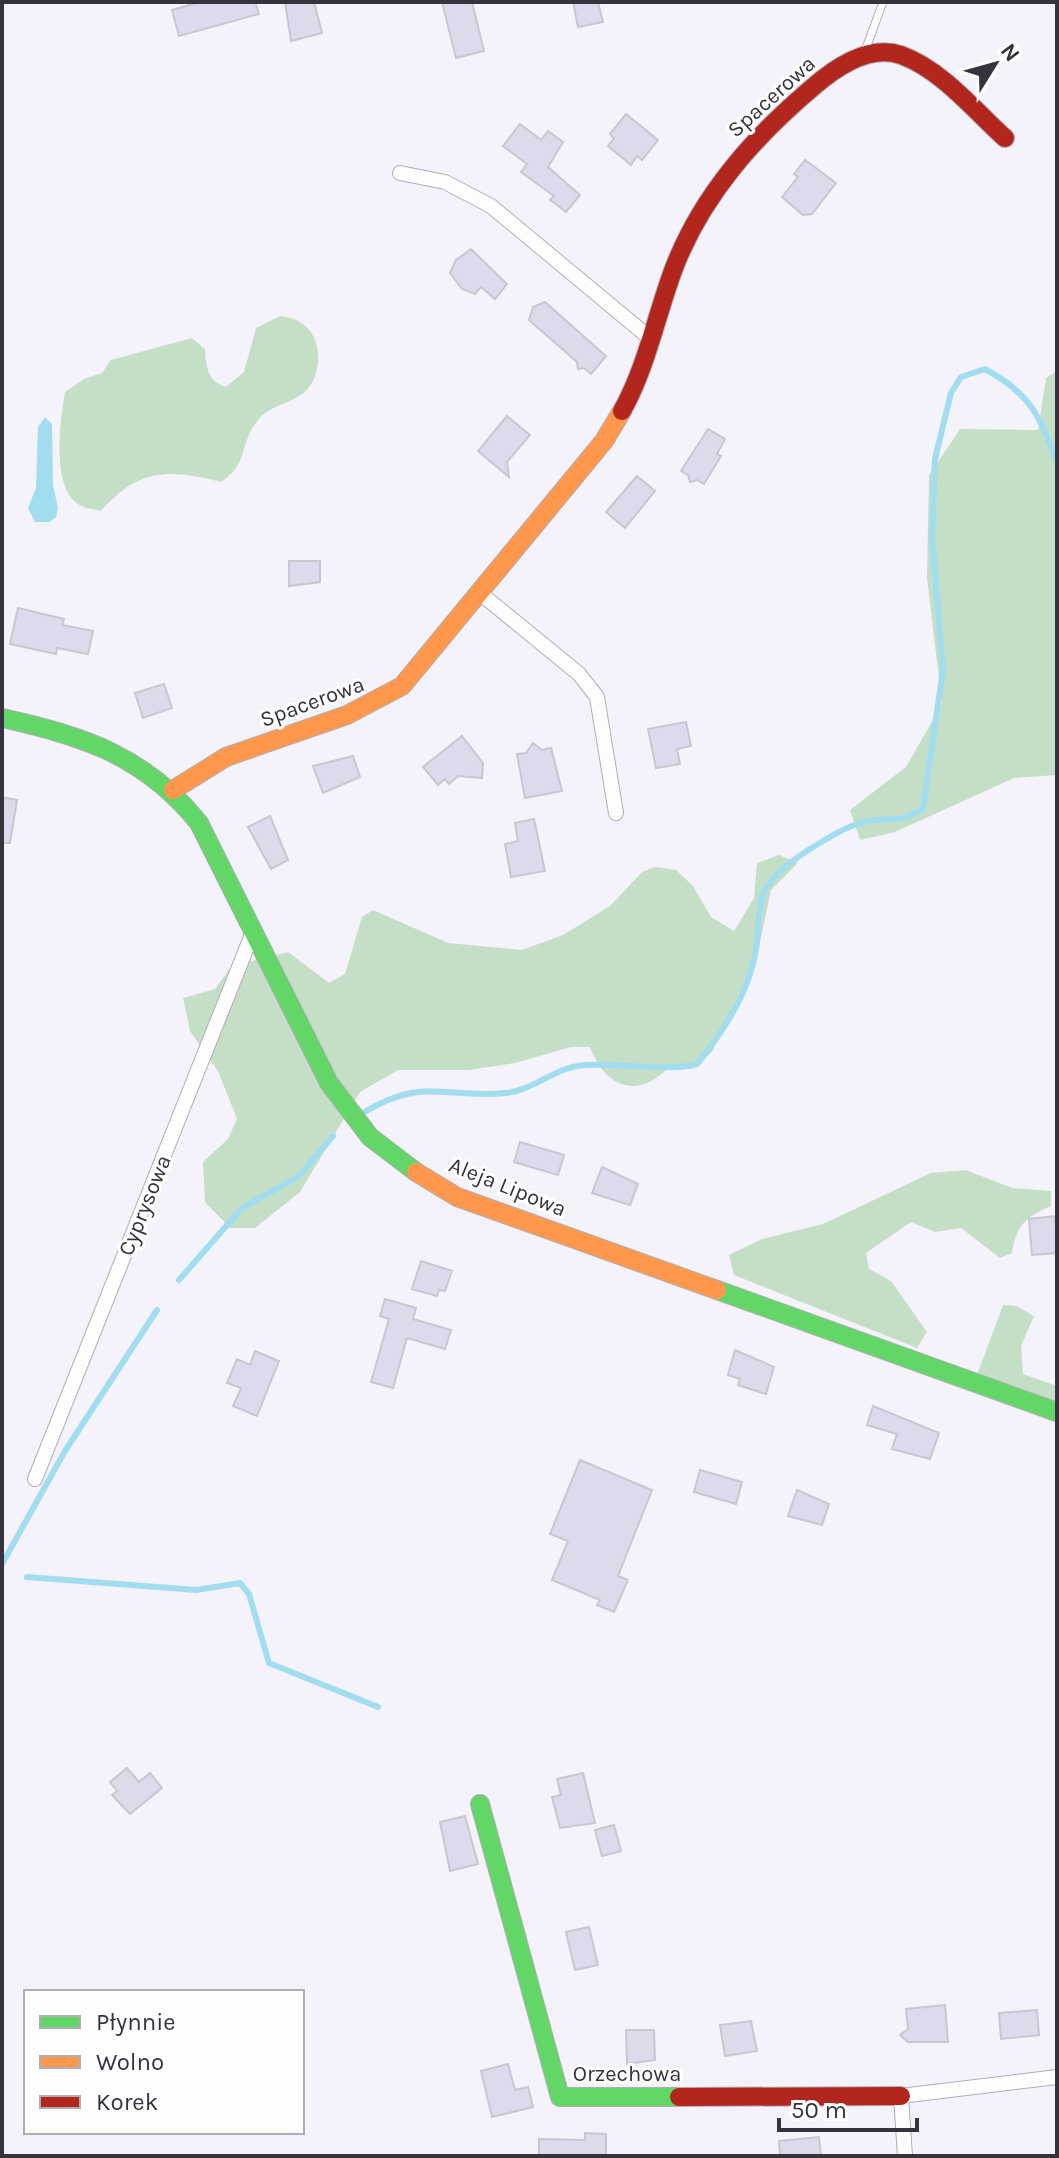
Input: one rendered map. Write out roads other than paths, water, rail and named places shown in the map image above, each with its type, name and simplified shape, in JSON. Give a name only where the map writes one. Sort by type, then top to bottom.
[{"type":"street","name":"Spacerowa","points":[[173,790],[210,764],[384,699],[402,686],[604,441],[628,402],[679,257],[694,224],[728,170],[774,119],[823,78],[863,56],[899,54],[949,89],[1005,138]]},
{"type":"street","points":[[400,173],[445,182],[491,206],[651,339]]},
{"type":"street","points":[[480,593],[579,674],[597,697],[616,813]]},
{"type":"street","name":"Aleja Lipowa","points":[[2,718],[72,733],[106,747],[148,770],[173,790],[199,823],[329,1083],[352,1120],[373,1143],[457,1197],[1057,1412]]},
{"type":"street","name":"Cyprysowa","points":[[35,1479],[253,932]]},
{"type":"street","name":"Orzechowa","points":[[480,1804],[560,2097],[901,2096]]},
{"type":"street","points":[[905,2156],[901,2096],[1057,2077]]},
{"type":"lane","points":[[863,56],[883,2]]},
{"type":"water","points":[[45,417],[52,424],[53,485],[58,508],[56,517],[50,522],[35,522],[28,508],[36,488],[38,427]]},
{"type":"waterway","points":[[363,1113],[402,1095],[418,1092],[485,1094],[517,1091],[575,1066],[673,1067],[697,1064],[728,1021],[746,985],[756,952],[760,905],[772,879],[787,865],[842,830],[868,821],[904,818],[923,809],[943,670],[932,537],[935,459],[951,393],[961,377],[985,369],[1013,387],[1039,419],[1057,463]]},
{"type":"waterway","points":[[179,1280],[242,1208],[299,1176],[333,1136]]},
{"type":"waterway","points":[[2,1564],[65,1451],[157,1310]]},
{"type":"waterway","points":[[27,1577],[196,1590],[240,1583],[249,1594],[269,1663],[378,1707]]}]
